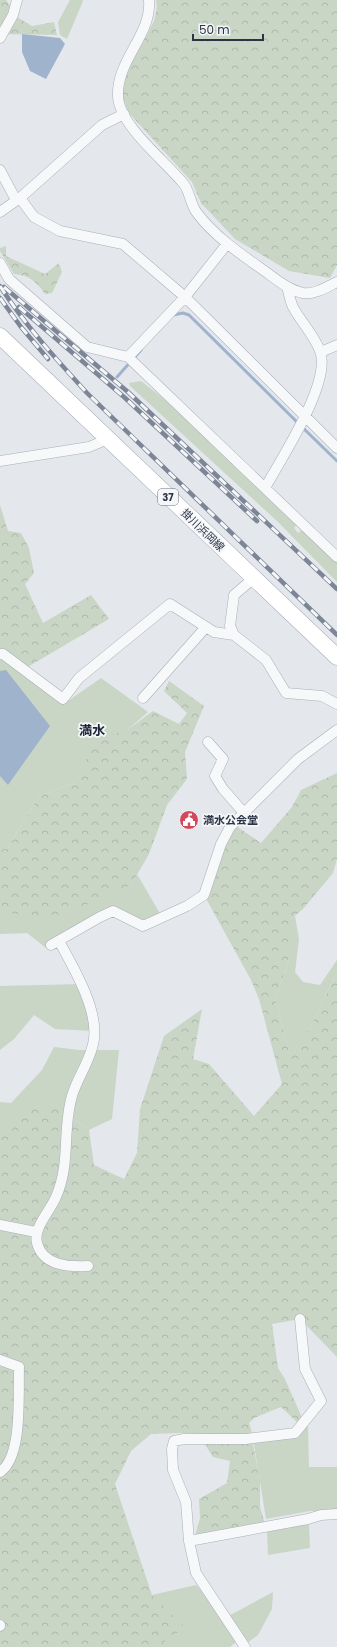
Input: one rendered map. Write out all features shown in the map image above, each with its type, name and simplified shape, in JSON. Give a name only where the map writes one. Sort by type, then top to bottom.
[{"type":"main road","name":"掛川浜岡線","points":[[0,336],[337,657]]},
{"type":"street","points":[[0,38],[13,15],[17,0]]},
{"type":"street","points":[[149,0],[148,18],[123,67],[120,79],[118,97],[124,114],[138,134],[184,184],[196,212],[227,244],[287,287],[304,293],[321,290],[337,282]]},
{"type":"street","points":[[0,212],[18,199],[102,125],[124,114]]},
{"type":"street","points":[[0,170],[18,199],[34,217],[60,231],[123,244],[185,297],[304,417],[337,448]]},
{"type":"street","points":[[128,357],[185,297],[227,244]]},
{"type":"street","points":[[0,262],[9,279],[87,347],[128,357],[139,366],[337,557]]},
{"type":"street","points":[[265,488],[304,417],[322,374],[321,352],[293,307],[287,287]]},
{"type":"street","points":[[321,352],[337,345]]},
{"type":"street","points":[[0,461],[89,447],[108,438]]},
{"type":"street","points":[[254,578],[234,595],[230,626],[234,635],[266,660],[286,693],[322,696],[337,704]]},
{"type":"street","points":[[0,654],[4,654],[63,699],[79,678],[170,604],[214,632],[234,635]]},
{"type":"street","points":[[143,698],[206,627]]},
{"type":"street","points":[[88,1266],[61,1266],[49,1259],[40,1251],[37,1243],[36,1232],[52,1206],[60,1188],[66,1160],[68,1116],[72,1096],[94,1039],[93,1022],[82,984],[55,943],[113,911],[143,926],[187,906],[204,895],[221,844],[230,827],[298,758],[337,730]]},
{"type":"street","points":[[208,742],[223,759],[215,776],[223,789],[244,813]]},
{"type":"street","points":[[0,1225],[36,1232]]},
{"type":"street","points":[[245,1647],[196,1573],[189,1541],[186,1502],[173,1470],[172,1448],[174,1441],[184,1439],[246,1439],[295,1433],[321,1401],[305,1369],[300,1319]]},
{"type":"street","points":[[0,1360],[19,1368],[16,1444],[8,1464],[5,1469],[0,1472]]},
{"type":"street","points":[[189,1541],[308,1519],[321,1515],[337,1514]]},
{"type":"green space","points":[[0,0],[6,0],[17,17],[32,26],[54,22],[57,35],[2,34],[0,37]]},
{"type":"green space","points":[[70,0],[83,1],[67,39],[60,35],[58,22]]},
{"type":"green space","points":[[156,0],[337,0],[337,265],[330,278],[289,271],[235,239],[201,203],[192,182],[128,112],[123,98],[123,79],[154,21],[157,7]]},
{"type":"green space","points":[[6,246],[6,256],[45,274],[59,263],[62,272],[52,293],[45,294],[32,280],[24,276],[14,274],[0,251],[0,248]]},
{"type":"green space","points":[[141,381],[178,410],[280,510],[297,524],[294,528],[298,533],[303,529],[337,562],[337,582],[278,522],[130,386],[129,383]]},
{"type":"green space","points":[[0,505],[8,531],[21,533],[29,548],[34,573],[25,584],[43,623],[91,595],[109,619],[26,668],[0,648]]},
{"type":"green space","points":[[0,648],[14,665],[65,703],[101,678],[148,712],[127,730],[96,742],[74,783],[39,796],[8,848],[0,850]]},
{"type":"green space","points":[[169,681],[204,706],[185,752],[187,779],[167,805],[149,854],[131,885],[55,919],[0,912],[0,850],[8,848],[39,796],[74,783],[97,739],[127,730],[153,711],[179,724],[187,713],[164,691]]},
{"type":"green space","points":[[337,773],[337,859],[333,873],[303,909],[290,920],[290,958],[275,998],[290,1055],[310,1028],[337,972],[337,1357],[300,1319],[272,1324],[278,1368],[285,1379],[303,1420],[298,1423],[281,1407],[254,1418],[249,1423],[253,1436],[179,1433],[151,1434],[131,1451],[115,1484],[152,1595],[185,1627],[165,1641],[164,1647],[0,1647],[0,1134],[12,1130],[20,1115],[38,1104],[61,1110],[89,1130],[94,1165],[124,1179],[137,1153],[140,1109],[164,1036],[202,1009],[193,1059],[209,1064],[254,1116],[282,1084],[259,999],[251,980],[204,895],[233,824],[261,843],[292,807],[301,790]]},
{"type":"green space","points":[[137,874],[162,917],[143,926],[113,911],[46,948],[27,933],[0,934],[0,912],[131,885]]},
{"type":"green space","points":[[295,916],[299,939],[295,972],[303,982],[320,985],[337,960],[337,972],[310,1028],[290,1056],[275,998],[290,958],[290,920]]},
{"type":"green space","points":[[82,984],[94,1031],[55,1029],[34,1015],[14,1039],[0,1050],[0,986]]},
{"type":"green space","points":[[54,1047],[79,1050],[119,1050],[112,1119],[89,1130],[61,1110],[12,1130],[0,1139],[0,1102],[11,1103],[42,1070]]},
{"type":"green space","points":[[308,1426],[309,1467],[337,1467],[337,1511],[310,1511],[266,1519],[253,1438],[295,1433]]},
{"type":"green space","points":[[252,1439],[260,1480],[260,1507],[265,1524],[195,1536],[200,1518],[199,1499],[227,1483],[230,1461],[213,1457],[204,1443]]},
{"type":"green space","points":[[309,1524],[310,1548],[268,1555],[267,1532]]},
{"type":"green space","points":[[196,1585],[209,1599],[237,1641],[230,1647],[164,1647],[164,1641],[152,1595]]},
{"type":"green space","points":[[273,1592],[272,1609],[258,1635],[247,1643],[227,1617]]},
{"type":"water","points":[[22,34],[60,38],[65,44],[46,79],[30,71],[22,52]]},
{"type":"water","points":[[6,670],[50,726],[8,785],[0,776],[0,671]]},
{"type":"waterway","points":[[173,315],[183,313],[189,315],[298,423]]},
{"type":"waterway","points":[[117,377],[141,350]]},
{"type":"waterway","points":[[302,427],[337,461]]},
{"type":"railway","points":[[0,286],[30,328],[87,393],[337,635]]},
{"type":"railway","points":[[4,287],[128,392],[337,589]]},
{"type":"railway","points":[[0,298],[21,327],[48,359]]},
{"type":"railway","points":[[19,307],[124,397],[257,521]]},
{"type":"place","name":"満水公会堂","points":[[189,820]]},
{"type":"district","name":"満水","points":[[92,730]]}]
